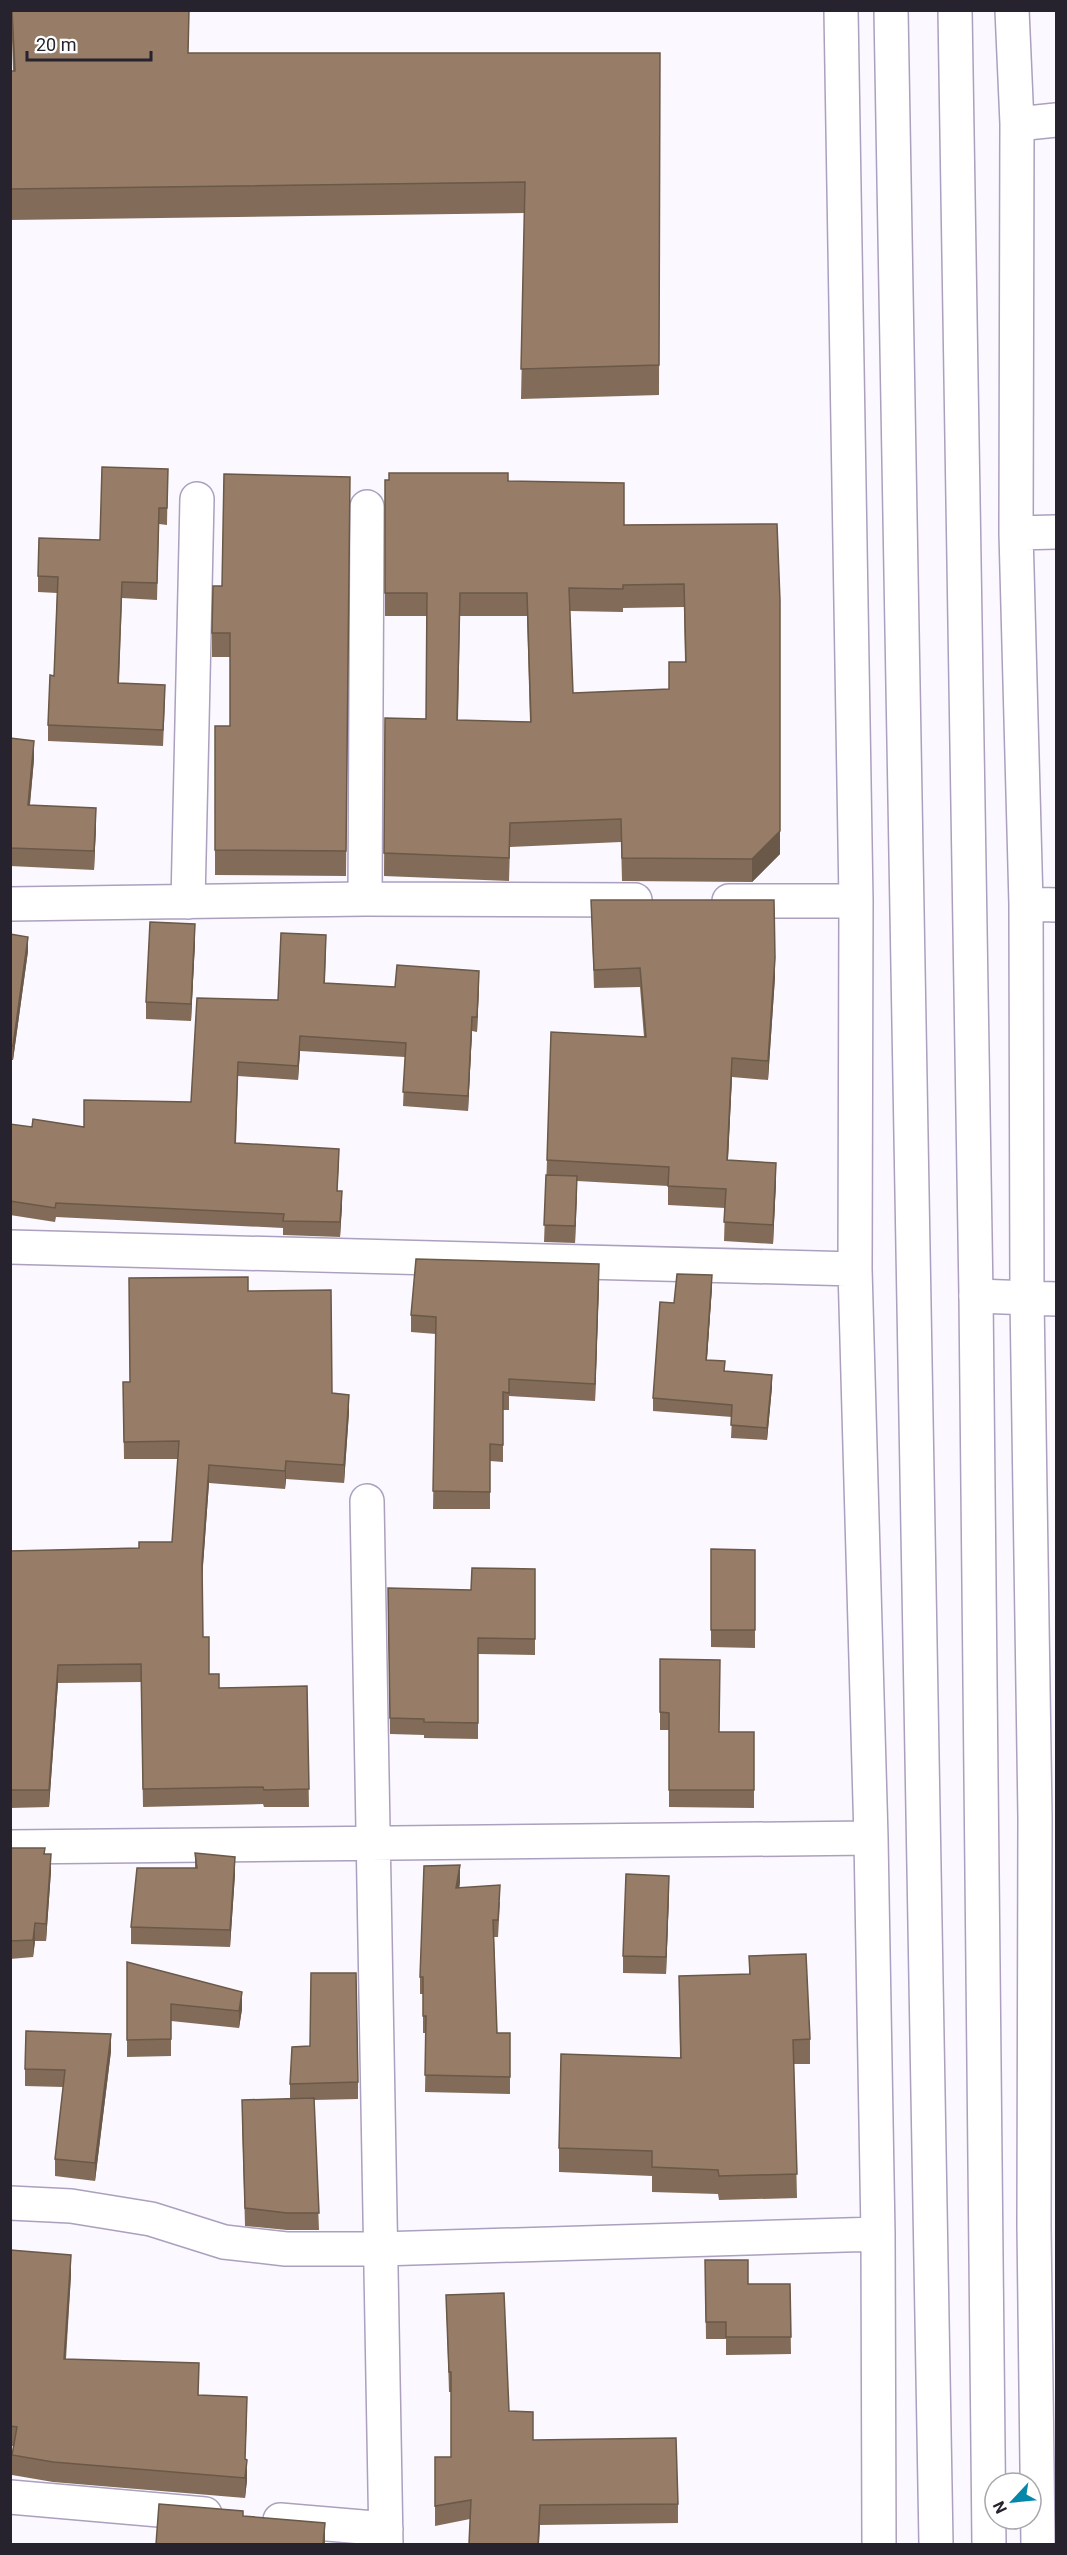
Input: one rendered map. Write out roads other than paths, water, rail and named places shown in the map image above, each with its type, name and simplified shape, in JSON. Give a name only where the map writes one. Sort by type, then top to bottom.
[{"type":"main road","points":[[841,10],[856,901],[855,1269],[871,1838],[878,2234],[879,2544]]},
{"type":"main road","points":[[891,10],[936,2544]]},
{"type":"main road","points":[[955,10],[976,1296],[989,2544]]},
{"type":"main road","points":[[1012,10],[1017,124],[1016,533],[1041,904],[1046,1817],[1045,2227],[1038,2544]]},
{"type":"main road","points":[[1017,124],[1056,120]]},
{"type":"main road","points":[[188,902],[197,499]]},
{"type":"main road","points":[[365,899],[367,507]]},
{"type":"main road","points":[[1016,533],[1056,532]]},
{"type":"main road","points":[[10,904],[365,899],[664,900]]},
{"type":"main road","points":[[700,900],[856,901]]},
{"type":"main road","points":[[10,1247],[855,1269]]},
{"type":"main road","points":[[976,1296],[1042,1298]]},
{"type":"main road","points":[[10,2497],[239,2517],[386,2537],[367,1501]]},
{"type":"main road","points":[[10,1847],[373,1841],[871,1838]]},
{"type":"main road","points":[[10,2203],[71,2206],[151,2219],[224,2242],[286,2249],[380,2249],[878,2234]]}]
